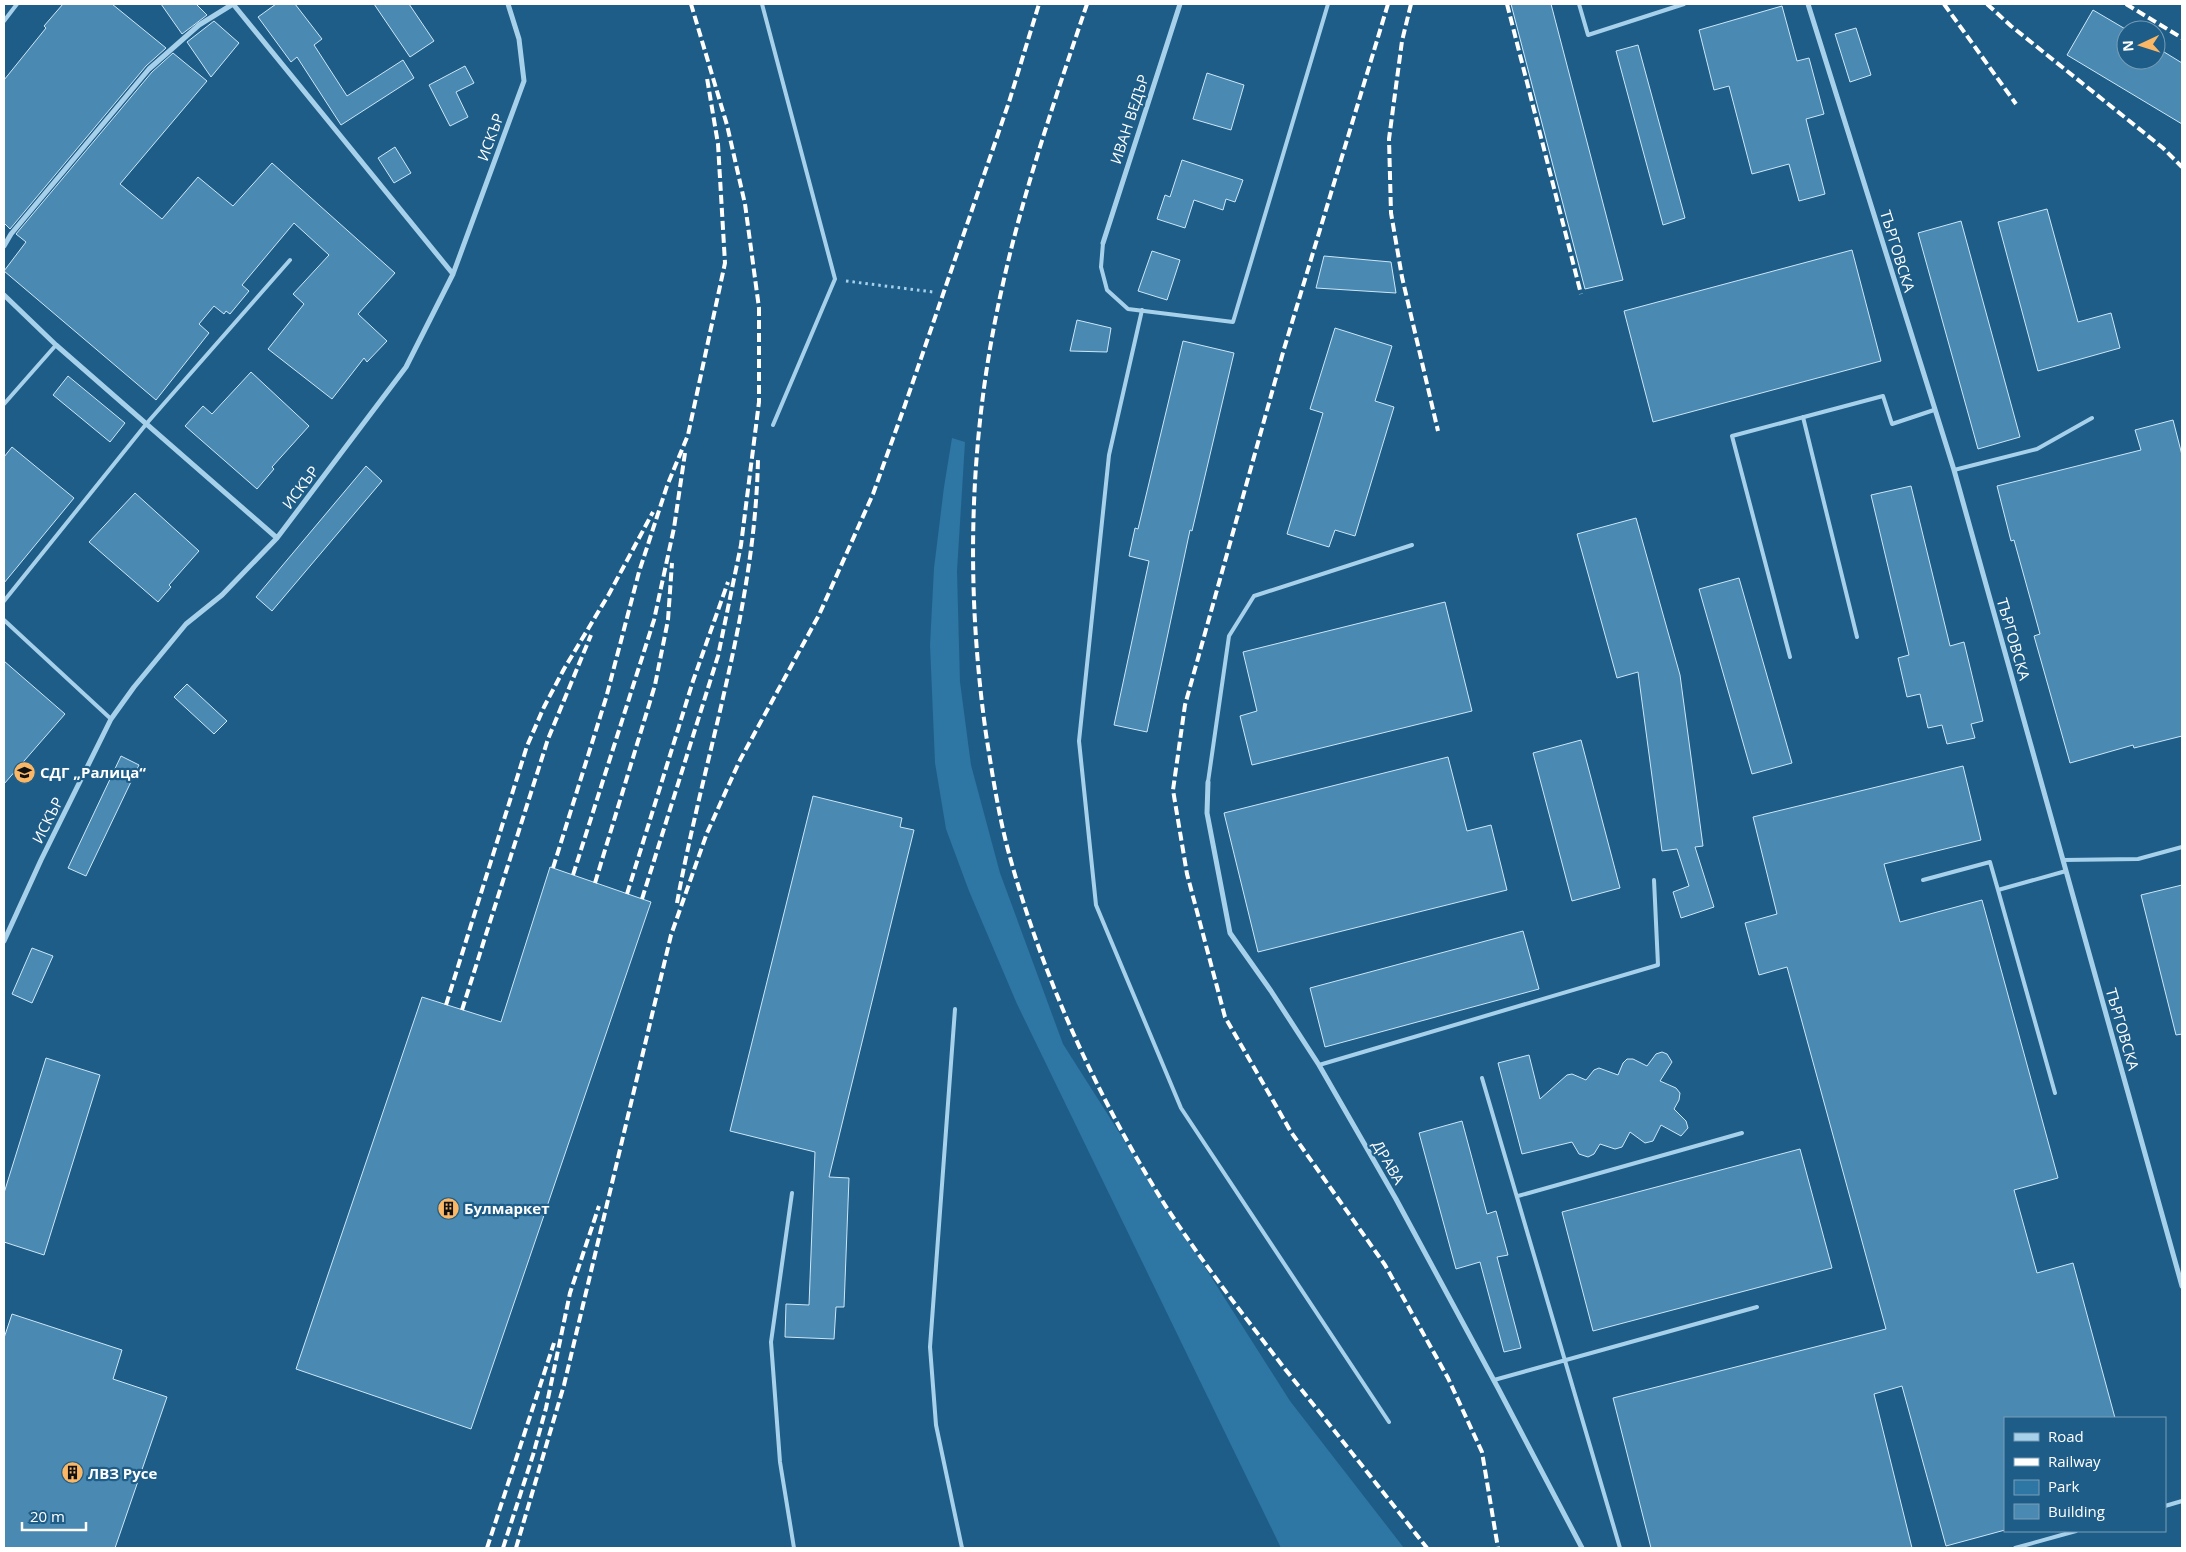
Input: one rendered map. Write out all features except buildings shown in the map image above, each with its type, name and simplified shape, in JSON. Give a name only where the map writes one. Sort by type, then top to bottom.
[{"type":"street","points":[[4,246],[11,234],[149,68],[199,25],[233,4],[453,274]]},
{"type":"street","name":"ИСКЪР","points":[[4,941],[41,860],[111,719],[134,687],[186,624],[222,595],[277,538],[406,367],[453,274],[524,81],[519,38],[508,4]]},
{"type":"street","name":"ИВАН ВЕДЪР","points":[[1103,243],[1180,4]]},
{"type":"street","name":"ТЪРГОВСКА","points":[[1808,4],[1954,470],[2182,1286]]},
{"type":"street","points":[[4,295],[56,345],[277,538]]},
{"type":"street","name":"ДРАВА","points":[[1208,782],[1207,813],[1230,934],[1271,991],[1319,1065],[1396,1199],[1582,1548]]},
{"type":"lane","points":[[4,21],[17,4]]},
{"type":"lane","points":[[762,4],[835,279],[772,425]]},
{"type":"lane","points":[[1103,243],[1101,267],[1108,290],[1128,309],[1233,322],[1328,4]]},
{"type":"lane","points":[[1579,4],[1588,35],[1684,4]]},
{"type":"lane","points":[[4,601],[147,423],[290,260]]},
{"type":"lane","points":[[1142,310],[1109,455],[1079,741],[1096,905],[1181,1108],[1388,1422]]},
{"type":"lane","points":[[4,404],[56,345]]},
{"type":"lane","points":[[1790,657],[1732,436],[1883,396],[1892,424],[1934,410]]},
{"type":"lane","points":[[1803,417],[1858,637]]},
{"type":"lane","points":[[1954,470],[2037,449],[2092,418]]},
{"type":"lane","points":[[1208,782],[1230,636],[1254,596],[1412,546]]},
{"type":"lane","points":[[4,620],[111,719]]},
{"type":"lane","points":[[2063,860],[2138,859],[2182,847]]},
{"type":"lane","points":[[1923,880],[1990,862],[2055,1093]]},
{"type":"lane","points":[[1998,890],[2066,871]]},
{"type":"lane","points":[[1319,1065],[1658,965],[1654,880]]},
{"type":"lane","points":[[956,1009],[930,1347],[936,1425],[962,1548]]},
{"type":"lane","points":[[1482,1078],[1620,1548]]},
{"type":"lane","points":[[1518,1196],[1742,1133]]},
{"type":"lane","points":[[792,1193],[771,1342],[780,1462],[794,1548]]},
{"type":"lane","points":[[1494,1380],[1757,1307]]},
{"type":"lane","points":[[2166,1506],[2182,1501]]},
{"type":"lane","points":[[2015,1548],[2072,1532]]},
{"type":"path","points":[[835,279],[933,292]]},
{"type":"green space","points":[[952,438],[965,442],[957,571],[960,682],[971,765],[1000,873],[1063,1044],[1290,1401],[1404,1548],[1281,1548],[1017,1004],[969,891],[946,829],[935,763],[930,645],[934,568]]},
{"type":"railway","points":[[642,899],[718,656],[741,545],[759,402],[759,308],[745,204],[727,125],[691,4]]},
{"type":"railway","points":[[516,1548],[564,1385],[671,935],[707,833],[740,760],[819,615],[873,494],[1009,102],[1039,4]]},
{"type":"railway","points":[[1087,4],[1041,144],[1010,252],[991,343],[977,454],[973,566],[975,622],[986,734],[1001,821],[1022,897],[1054,989],[1094,1078],[1140,1163],[1179,1226],[1224,1288],[1285,1369],[1427,1548]]},
{"type":"railway","points":[[1388,4],[1284,349],[1185,705],[1173,790],[1187,874],[1225,1017],[1291,1132],[1385,1265],[1448,1378],[1482,1452],[1498,1548]]},
{"type":"railway","points":[[1411,4],[1402,41],[1389,139],[1391,213],[1402,277],[1438,431]]},
{"type":"railway","points":[[1507,4],[1581,294]]},
{"type":"railway","points":[[1944,4],[2016,104]]},
{"type":"railway","points":[[1987,4],[2011,26],[2163,148],[2182,167]]},
{"type":"railway","points":[[2126,4],[2182,38]]},
{"type":"railway","points":[[553,868],[606,698],[639,572],[667,486],[688,435],[725,263],[718,144],[707,78]]},
{"type":"railway","points":[[573,875],[654,620],[674,528],[685,453]]},
{"type":"railway","points":[[677,903],[738,627],[748,572],[755,516],[758,459]]},
{"type":"railway","points":[[446,1005],[527,746],[544,707],[564,669],[609,594],[653,512]]},
{"type":"railway","points":[[595,883],[655,685],[668,620],[672,563]]},
{"type":"railway","points":[[627,894],[693,681],[728,582]]},
{"type":"railway","points":[[462,1010],[548,739],[591,635]]},
{"type":"railway","points":[[503,1548],[546,1408],[570,1293],[599,1206]]},
{"type":"railway","points":[[487,1548],[554,1343]]},
{"type":"place","name":"СДГ „Ралица“","points":[[24,772]]},
{"type":"place","name":"Булмаркет","points":[[448,1208]]},
{"type":"place","name":"ЛВЗ Русе","points":[[72,1473]]}]
